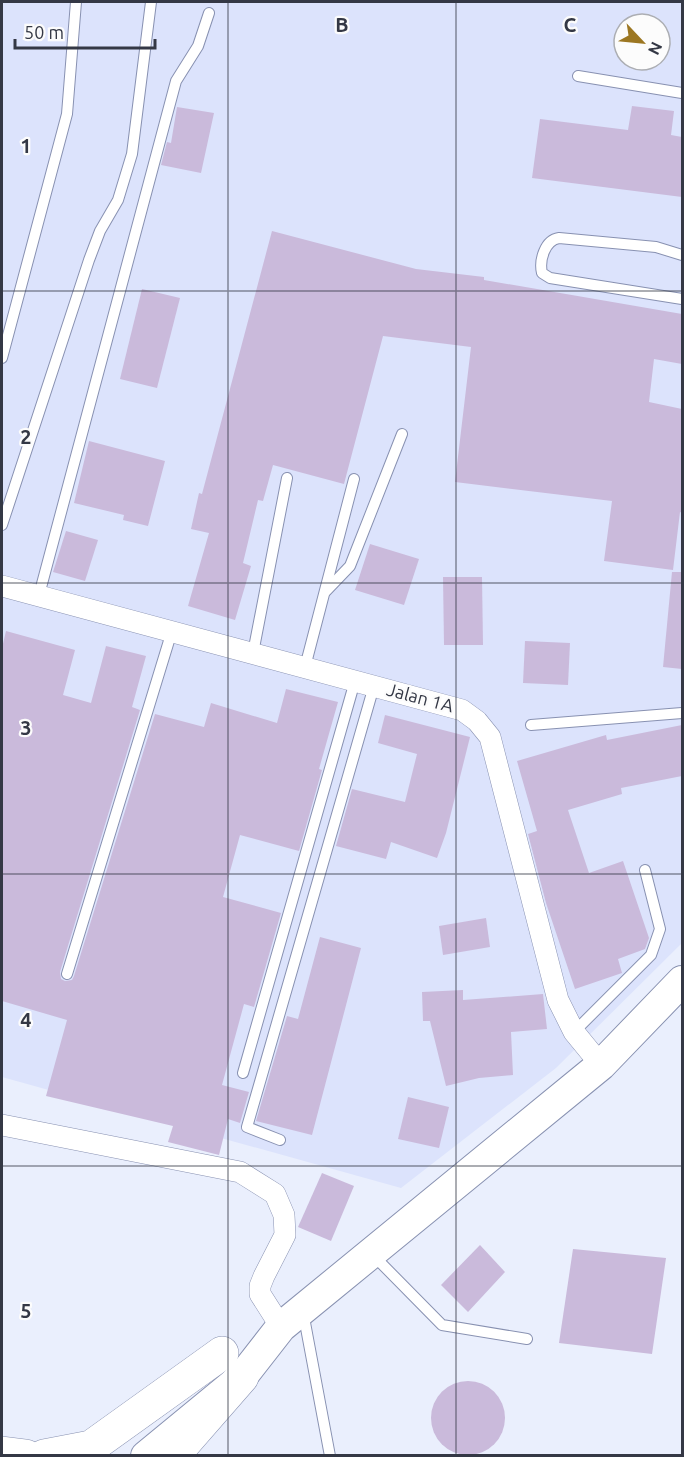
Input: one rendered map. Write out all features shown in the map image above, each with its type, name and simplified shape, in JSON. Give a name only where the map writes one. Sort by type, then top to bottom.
[{"type":"main road","points":[[45,1455],[91,1447],[153,1400],[232,1365]]},
{"type":"main road","points":[[173,1455],[232,1365]]},
{"type":"main road","points":[[2,1453],[26,1455]]},
{"type":"street","name":"Jalan 1A","points":[[2,586],[462,710],[477,721],[490,736],[558,1000],[574,1032],[601,1065]]},
{"type":"street","points":[[104,1455],[232,1365],[372,1253],[601,1065],[682,981]]},
{"type":"street","points":[[2,1125],[240,1172],[275,1194],[284,1215],[285,1235],[260,1286],[260,1294],[292,1318]]},
{"type":"street","points":[[146,1455],[232,1365]]},
{"type":"lane","points":[[2,358],[67,114],[76,2]]},
{"type":"lane","points":[[2,525],[89,260],[100,231],[118,200],[132,154],[150,2]]},
{"type":"lane","points":[[39,595],[176,81],[198,46],[208,13]]},
{"type":"lane","points":[[578,76],[682,93]]},
{"type":"lane","points":[[682,255],[656,247],[559,238],[553,239],[544,251],[541,268],[545,276],[550,278],[682,299]]},
{"type":"lane","points":[[324,593],[350,566],[402,434]]},
{"type":"lane","points":[[254,653],[287,478]]},
{"type":"lane","points":[[305,668],[354,479]]},
{"type":"lane","points":[[67,974],[172,631]]},
{"type":"lane","points":[[243,1073],[364,683]]},
{"type":"lane","points":[[279,1140],[248,1127],[364,683]]},
{"type":"lane","points":[[531,725],[682,714]]},
{"type":"lane","points":[[574,1032],[651,955],[660,929],[645,870]]},
{"type":"lane","points":[[372,1253],[442,1325],[527,1339]]},
{"type":"lane","points":[[292,1318],[330,1455]]},
{"type":"shaded area","points":[[2,2],[682,2],[682,943],[556,1068],[401,1188],[2,1077]]},
{"type":"building","points":[[632,106],[674,111],[671,135],[682,137],[682,197],[532,178],[540,119],[628,130]]},
{"type":"building","points":[[177,107],[214,113],[201,173],[161,165],[167,142],[171,143]]},
{"type":"building","points":[[272,231],[416,269],[484,277],[484,280],[682,314],[682,364],[654,359],[649,402],[682,409],[682,513],[680,512],[673,570],[604,561],[612,501],[455,482],[471,347],[383,336],[344,484],[273,465],[263,501],[258,500],[243,563],[251,566],[235,620],[188,606],[209,533],[191,529],[199,493],[202,494]]},
{"type":"building","points":[[142,289],[180,298],[157,388],[120,379]]},
{"type":"building","points":[[89,441],[165,461],[148,526],[123,520],[124,515],[74,503]]},
{"type":"building","points":[[66,531],[98,540],[85,581],[53,572]]},
{"type":"building","points":[[370,544],[419,559],[404,605],[355,590]]},
{"type":"building","points":[[672,572],[682,572],[682,669],[663,667]]},
{"type":"building","points":[[443,577],[482,577],[483,645],[444,645]]},
{"type":"building","points":[[6,631],[75,650],[63,695],[91,703],[106,646],[146,656],[132,707],[140,710],[60,972],[61,979],[65,981],[72,980],[74,976],[155,714],[204,727],[211,703],[277,723],[286,689],[338,702],[299,851],[240,835],[223,897],[281,913],[254,1007],[244,1004],[222,1085],[249,1092],[240,1123],[228,1119],[219,1155],[168,1142],[173,1126],[46,1096],[67,1020],[2,1001],[2,648]]},
{"type":"building","points":[[525,641],[570,643],[568,685],[523,683]]},
{"type":"building","points":[[385,715],[470,737],[446,833],[437,858],[391,842],[386,859],[336,846],[352,789],[405,802],[417,754],[378,743]]},
{"type":"building","points":[[682,725],[682,776],[621,788],[622,794],[568,810],[589,873],[623,861],[649,938],[645,949],[618,959],[622,973],[575,989],[546,903],[528,834],[537,831],[517,761],[606,735],[607,740]]},
{"type":"building","points":[[486,918],[490,947],[443,955],[439,926]]},
{"type":"building","points":[[320,937],[361,948],[312,1135],[256,1121],[287,1016],[298,1019]]},
{"type":"building","points":[[463,990],[463,1000],[543,994],[547,1029],[511,1032],[513,1075],[479,1078],[446,1086],[430,1021],[423,1021],[422,992]]},
{"type":"building","points":[[408,1097],[449,1107],[439,1148],[398,1139]]},
{"type":"building","points":[[322,1173],[354,1186],[331,1241],[298,1227]]},
{"type":"building","points":[[480,1245],[505,1272],[468,1312],[441,1285]]},
{"type":"building","points":[[573,1249],[666,1258],[652,1354],[559,1343]]},
{"type":"building","points":[[468,1381],[482,1384],[494,1392],[502,1404],[505,1418],[502,1432],[494,1444],[482,1452],[468,1455],[454,1452],[442,1444],[434,1432],[431,1418],[434,1404],[442,1392],[454,1384]]}]
